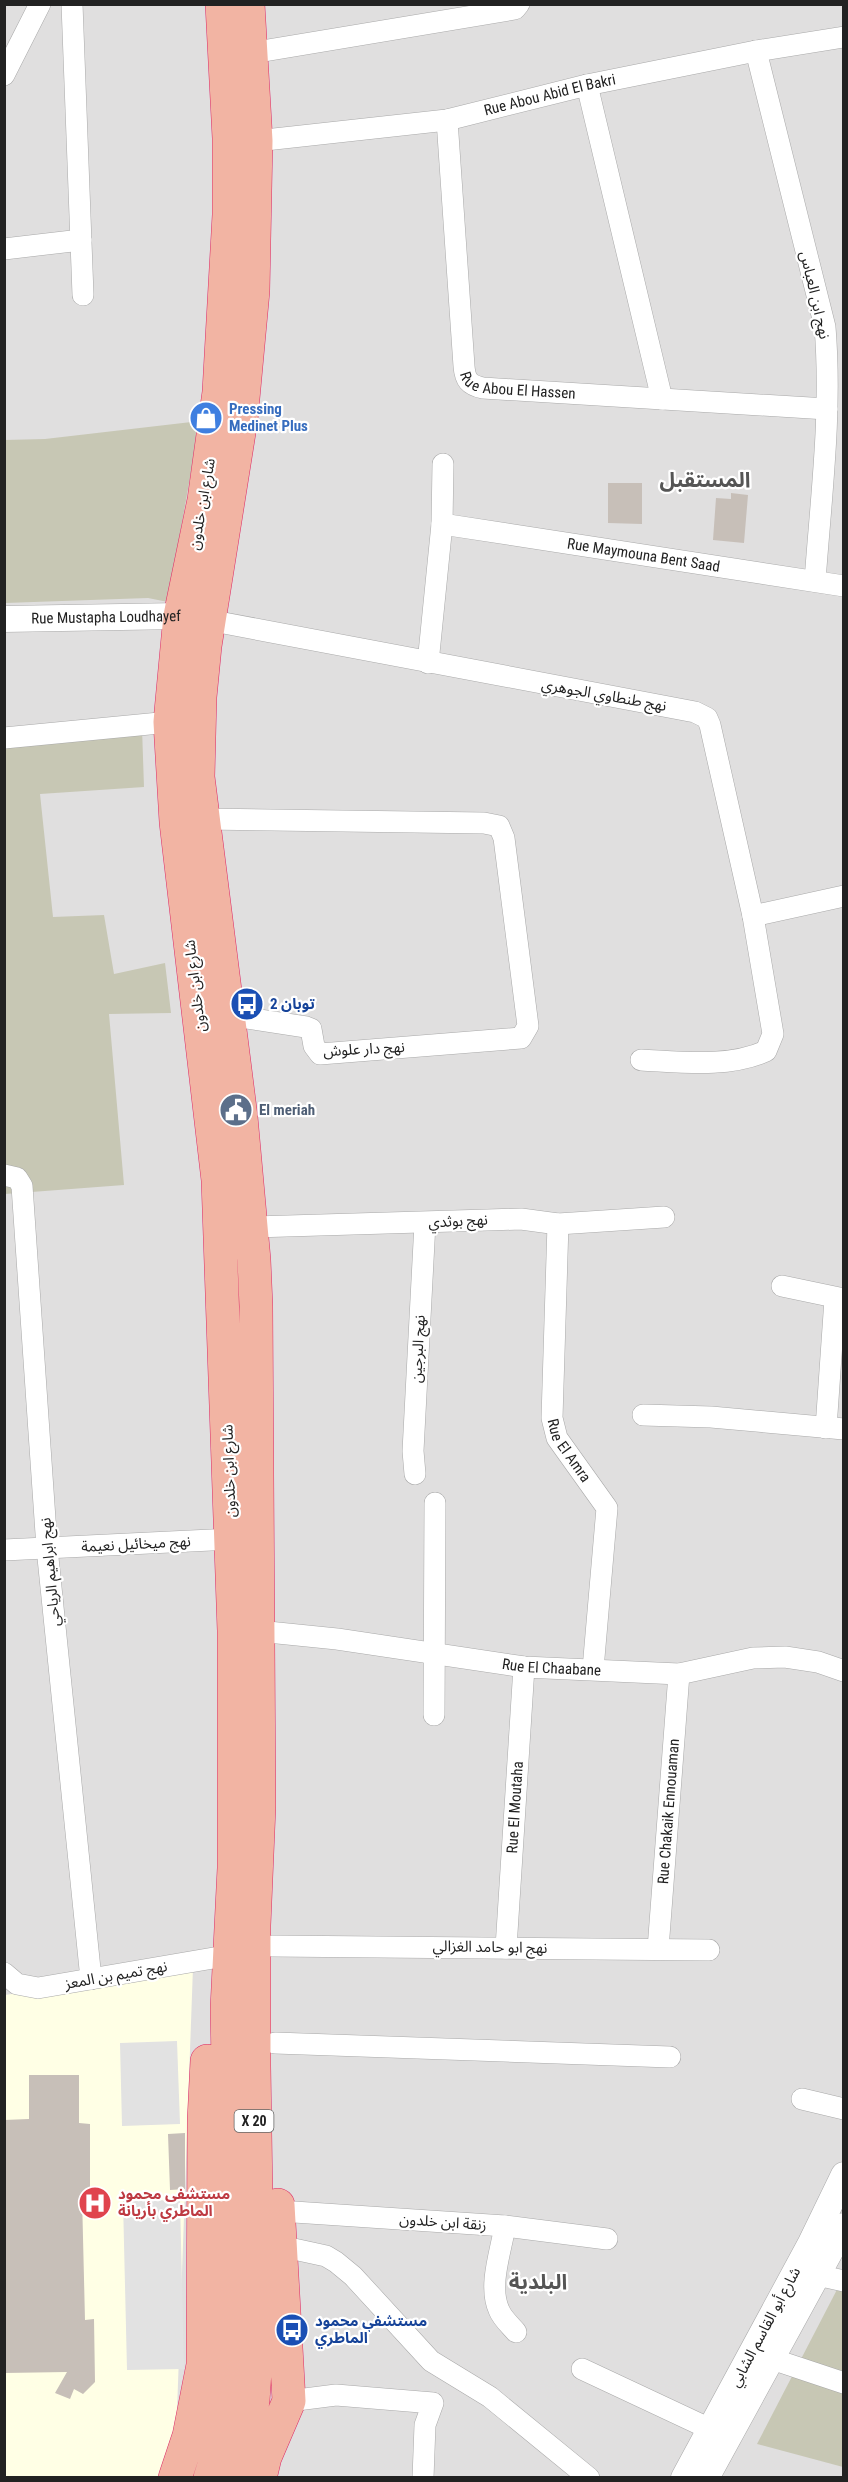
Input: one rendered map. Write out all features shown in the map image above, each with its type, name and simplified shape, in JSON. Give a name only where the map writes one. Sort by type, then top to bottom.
[{"type":"highway","name":"شارع ابن خلدون","points":[[222,4],[229,138],[226,293],[219,392],[204,500],[194,618],[200,697],[198,777],[241,1117],[252,1227],[256,1306],[259,1807],[257,1869]]},
{"type":"highway","name":"شارع ابن خلدون","points":[[230,1964],[235,1759],[232,1539],[218,1180],[176,822],[170,722],[241,420],[253,291],[256,141],[248,4]]},
{"type":"highway","name":"X 20","points":[[210,2478],[223,2428],[243,2371],[258,2274],[254,2011],[257,1869]]},
{"type":"highway","points":[[257,1869],[272,1946],[280,2246],[289,2400],[285,2478]]},
{"type":"highway","name":"X 20","points":[[230,1964],[228,2119],[233,2321],[243,2371],[249,2429],[237,2478]]},
{"type":"highway","points":[[175,2478],[189,2436],[203,2365],[206,2070],[215,2015],[230,1964]]},
{"type":"highway","points":[[260,2478],[265,2457],[289,2400]]},
{"type":"street","points":[[4,75],[40,4]]},
{"type":"street","points":[[72,4],[83,295]]},
{"type":"street","points":[[251,54],[515,9],[519,4]]},
{"type":"street","name":"Rue Abou Abid El Bakri","points":[[256,141],[447,120],[587,85],[756,51],[843,37]]},
{"type":"street","name":"نهج ابن العباس","points":[[756,51],[825,327],[828,364],[827,409],[815,581]]},
{"type":"street","points":[[587,85],[662,399]]},
{"type":"street","name":"Rue Abou El Hassen","points":[[447,120],[464,366],[467,380],[472,386],[827,409]]},
{"type":"street","points":[[4,249],[81,240]]},
{"type":"street","points":[[428,663],[442,525],[443,464]]},
{"type":"street","name":"Rue Maymouna Bent Saad","points":[[442,525],[843,586]]},
{"type":"street","name":"Rue Mustapha Loudhayef","points":[[4,619],[194,618]]},
{"type":"street","name":"نهج طنطاوي الجوهري","points":[[194,618],[695,712],[707,718],[753,916]]},
{"type":"street","points":[[4,738],[170,722]]},
{"type":"street","name":"نهج دار علوش","points":[[204,819],[484,823],[499,826],[504,838],[528,1026],[521,1038],[320,1054],[314,1046],[311,1029],[227,1015]]},
{"type":"street","points":[[641,1060],[714,1062],[756,1055],[766,1051],[773,1034],[753,916],[843,896]]},
{"type":"street","name":"نهج ابراهيم الرياحي","points":[[4,1175],[17,1178],[21,1186],[46,1548],[91,1979]]},
{"type":"street","name":"نهج بوثدي","points":[[252,1227],[521,1220],[558,1224],[664,1217]]},
{"type":"street","name":"نهج البرجين","points":[[416,1474],[413,1451],[425,1223]]},
{"type":"street","name":"Rue El Amra","points":[[558,1224],[552,1418],[557,1438],[607,1508],[593,1669]]},
{"type":"street","points":[[643,1415],[711,1417],[835,1429],[839,1299],[782,1286]]},
{"type":"street","points":[[434,1715],[435,1503]]},
{"type":"street","name":"نهج ميخائيل نعيمة","points":[[4,1550],[232,1539]]},
{"type":"street","name":"Rue El Chaabane","points":[[258,1631],[435,1653],[524,1667],[678,1674],[753,1658],[786,1658],[818,1662],[843,1671]]},
{"type":"street","name":"Rue El Moutaha","points":[[506,1948],[524,1667]]},
{"type":"street","name":"Rue Chakaik Ennouaman","points":[[658,1949],[678,1674]]},
{"type":"street","name":"نهج ابو حامد الغزالي","points":[[272,1946],[709,1950]]},
{"type":"street","name":"نهج تميم بن المعز","points":[[4,1973],[17,1984],[38,1988],[91,1979],[230,1964]]},
{"type":"street","points":[[275,2043],[670,2056]]},
{"type":"street","points":[[802,2099],[843,2109]]},
{"type":"street","name":"شارع أبو القاسم الشابي","points":[[706,2478],[721,2431],[843,2175]]},
{"type":"street","name":"زنقة ابن خلدون","points":[[279,2211],[505,2226],[606,2239]]},
{"type":"street","points":[[505,2226],[495,2299],[504,2319],[516,2332]]},
{"type":"street","name":"شارع أبو القاسم الشابي","points":[[684,2478],[721,2431],[772,2359],[843,2226]]},
{"type":"street","points":[[280,2246],[326,2256],[336,2262],[353,2276],[420,2351],[447,2372],[490,2397],[588,2478]]},
{"type":"street","points":[[817,2275],[843,2282]]},
{"type":"street","points":[[772,2359],[843,2383]]},
{"type":"street","points":[[582,2369],[721,2431]]},
{"type":"street","points":[[423,2478],[425,2426],[447,2372]]},
{"type":"street","points":[[289,2400],[336,2395],[433,2403]]},
{"type":"shaded area","points":[[5,5],[843,5],[843,2477],[5,2477]]},
{"type":"shaded area","points":[[200,421],[168,602],[148,598],[5,603],[4,440],[45,439]]},
{"type":"shaded area","points":[[142,728],[144,787],[40,794],[53,917],[104,915],[114,974],[165,963],[171,1013],[109,1014],[124,1185],[5,1194],[5,743]]},
{"type":"shaded area","name":"مستشفى محمود الماطري بأريانة","points":[[193,1967],[177,2411],[164,2477],[5,2478],[5,1995]]},
{"type":"shaded area","points":[[177,2041],[180,2124],[122,2126],[120,2043]]},
{"type":"shaded area","points":[[180,2200],[184,2369],[127,2370],[123,2201]]},
{"type":"shaded area","points":[[843,2278],[843,2467],[757,2444]]},
{"type":"building","points":[[608,483],[642,483],[642,524],[608,523]]},
{"type":"building","points":[[731,493],[748,495],[744,543],[713,540],[716,498],[731,499]]},
{"type":"building","points":[[29,2075],[79,2075],[79,2123],[90,2124],[90,2197],[82,2196],[85,2320],[94,2319],[95,2382],[83,2394],[74,2389],[70,2399],[55,2393],[67,2372],[4,2373],[4,2120],[29,2119]]},
{"type":"building","points":[[185,2133],[185,2189],[170,2190],[168,2134]]},
{"type":"place","name":"Pressing Medinet Plus","points":[[206,418]]},
{"type":"place","name":"توبان 2","points":[[247,1004]]},
{"type":"place","name":"El meriah","points":[[236,1110]]},
{"type":"place","name":"مستشفى محمود الماطري بأريانة","points":[[95,2203]]},
{"type":"place","name":"مستشفي محمود الماطري","points":[[292,2330]]},
{"type":"district","name":"المستقبل","points":[[705,480]]},
{"type":"district","name":"البلدية","points":[[538,2282]]}]
